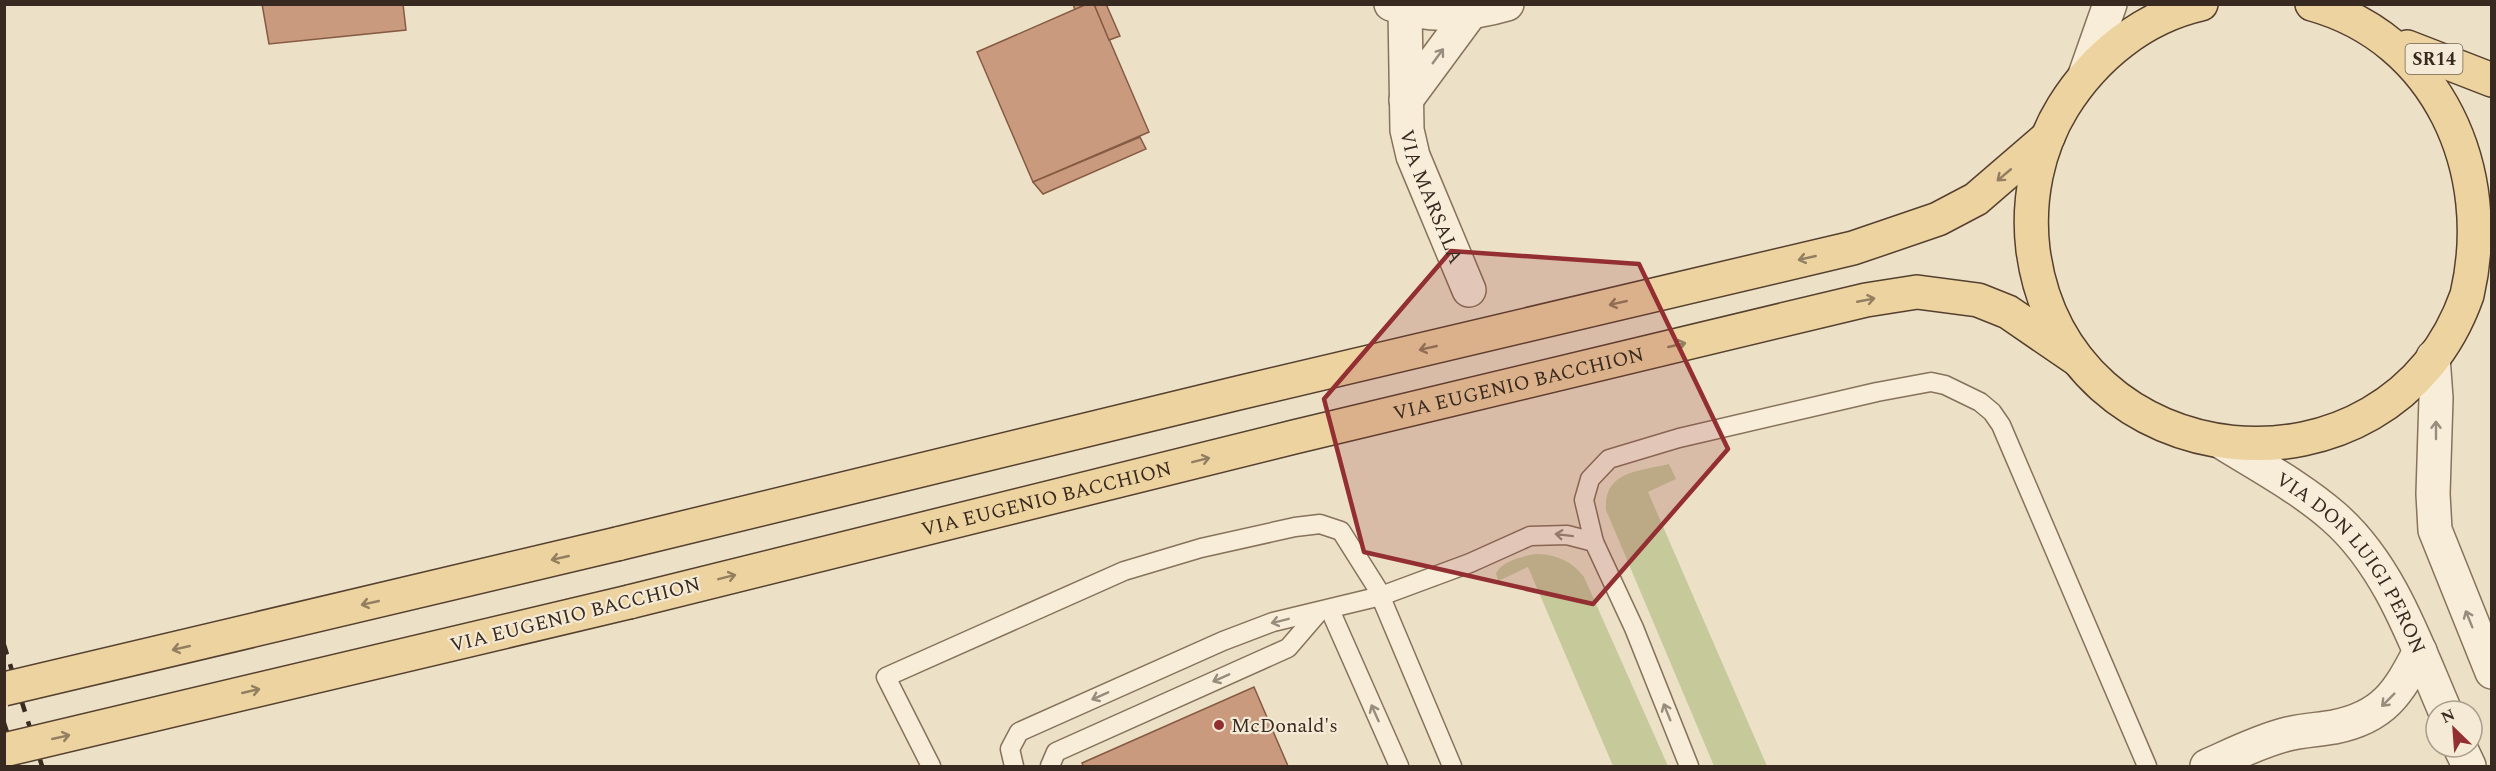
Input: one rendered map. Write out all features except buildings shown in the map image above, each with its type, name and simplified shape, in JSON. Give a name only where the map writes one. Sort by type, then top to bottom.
[{"type":"main road","points":[[2201,4],[2147,25],[2104,56],[2085,75],[2058,115],[2039,161],[2031,213],[2035,265],[2041,290],[2063,337],[2078,360],[2118,399],[2168,428],[2223,443],[2253,445],[2282,444],[2340,429],[2367,416],[2414,380],[2433,357],[2457,320],[2467,295],[2479,243],[2478,189],[2472,162],[2460,128],[2438,89],[2401,50],[2379,34],[2356,20],[2312,4]]},
{"type":"main road","name":"SR14","points":[[2379,34],[2450,66],[2492,80]]},
{"type":"main road","points":[[4,689],[1853,248],[1938,219],[1976,199],[2048,137]]},
{"type":"main road","name":"VIA EUGENIO BACCHION","points":[[4,750],[629,602],[1282,440],[1866,300],[1917,292],[1978,300],[2008,312],[2078,360]]},
{"type":"main road","points":[[2457,320],[2492,300]]},
{"type":"street","name":"VIA MARSALA","points":[[1469,290],[1413,156],[1407,130],[1398,7],[1423,13],[1471,12],[1507,4]]},
{"type":"street","points":[[2085,75],[2110,4]]},
{"type":"street","name":"VIA MARSALA","points":[[1406,100],[1471,12]]},
{"type":"street","points":[[2433,357],[2436,398],[2433,494],[2435,530],[2492,672]]},
{"type":"street","name":"VIA DON LUIGI PERON","points":[[2223,443],[2300,492],[2334,518],[2362,548],[2383,576],[2420,651],[2440,699]]},
{"type":"street","points":[[2207,766],[2284,735],[2334,727],[2360,719],[2388,703],[2405,679],[2420,651]]},
{"type":"lane","points":[[1689,766],[1634,628],[1594,542],[1584,500],[1590,479],[1609,459],[1678,438],[1877,392],[1931,382],[1958,389],[1992,412],[2001,425],[2147,766]]},
{"type":"lane","points":[[931,766],[886,677],[1124,572],[1201,548],[1295,527],[1320,525],[1341,531],[1381,596],[1449,765]]},
{"type":"lane","points":[[1014,766],[1010,749],[1019,732],[1223,641],[1273,622],[1381,596],[1470,563],[1530,536],[1566,535],[1594,542]]},
{"type":"lane","points":[[1050,766],[1056,752],[1288,648],[1325,611]]},
{"type":"lane","points":[[1325,611],[1399,766]]},
{"type":"highlighted area","points":[[1451,251],[1639,264],[1728,449],[1593,604],[1364,552],[1324,399]]},
{"type":"green space","points":[[1669,464],[1676,479],[1648,492],[1767,766],[1714,766],[1606,510],[1610,487],[1617,480],[1636,471]]},
{"type":"green space","points":[[1538,554],[1564,560],[1584,577],[1668,766],[1613,766],[1528,567],[1498,581],[1496,573],[1503,565],[1521,557]]},
{"type":"railway","points":[[4,645],[42,766]]},
{"type":"railway","points":[[4,723],[18,766]]},
{"type":"place","name":"McDonald's","points":[[1219,725]]}]
